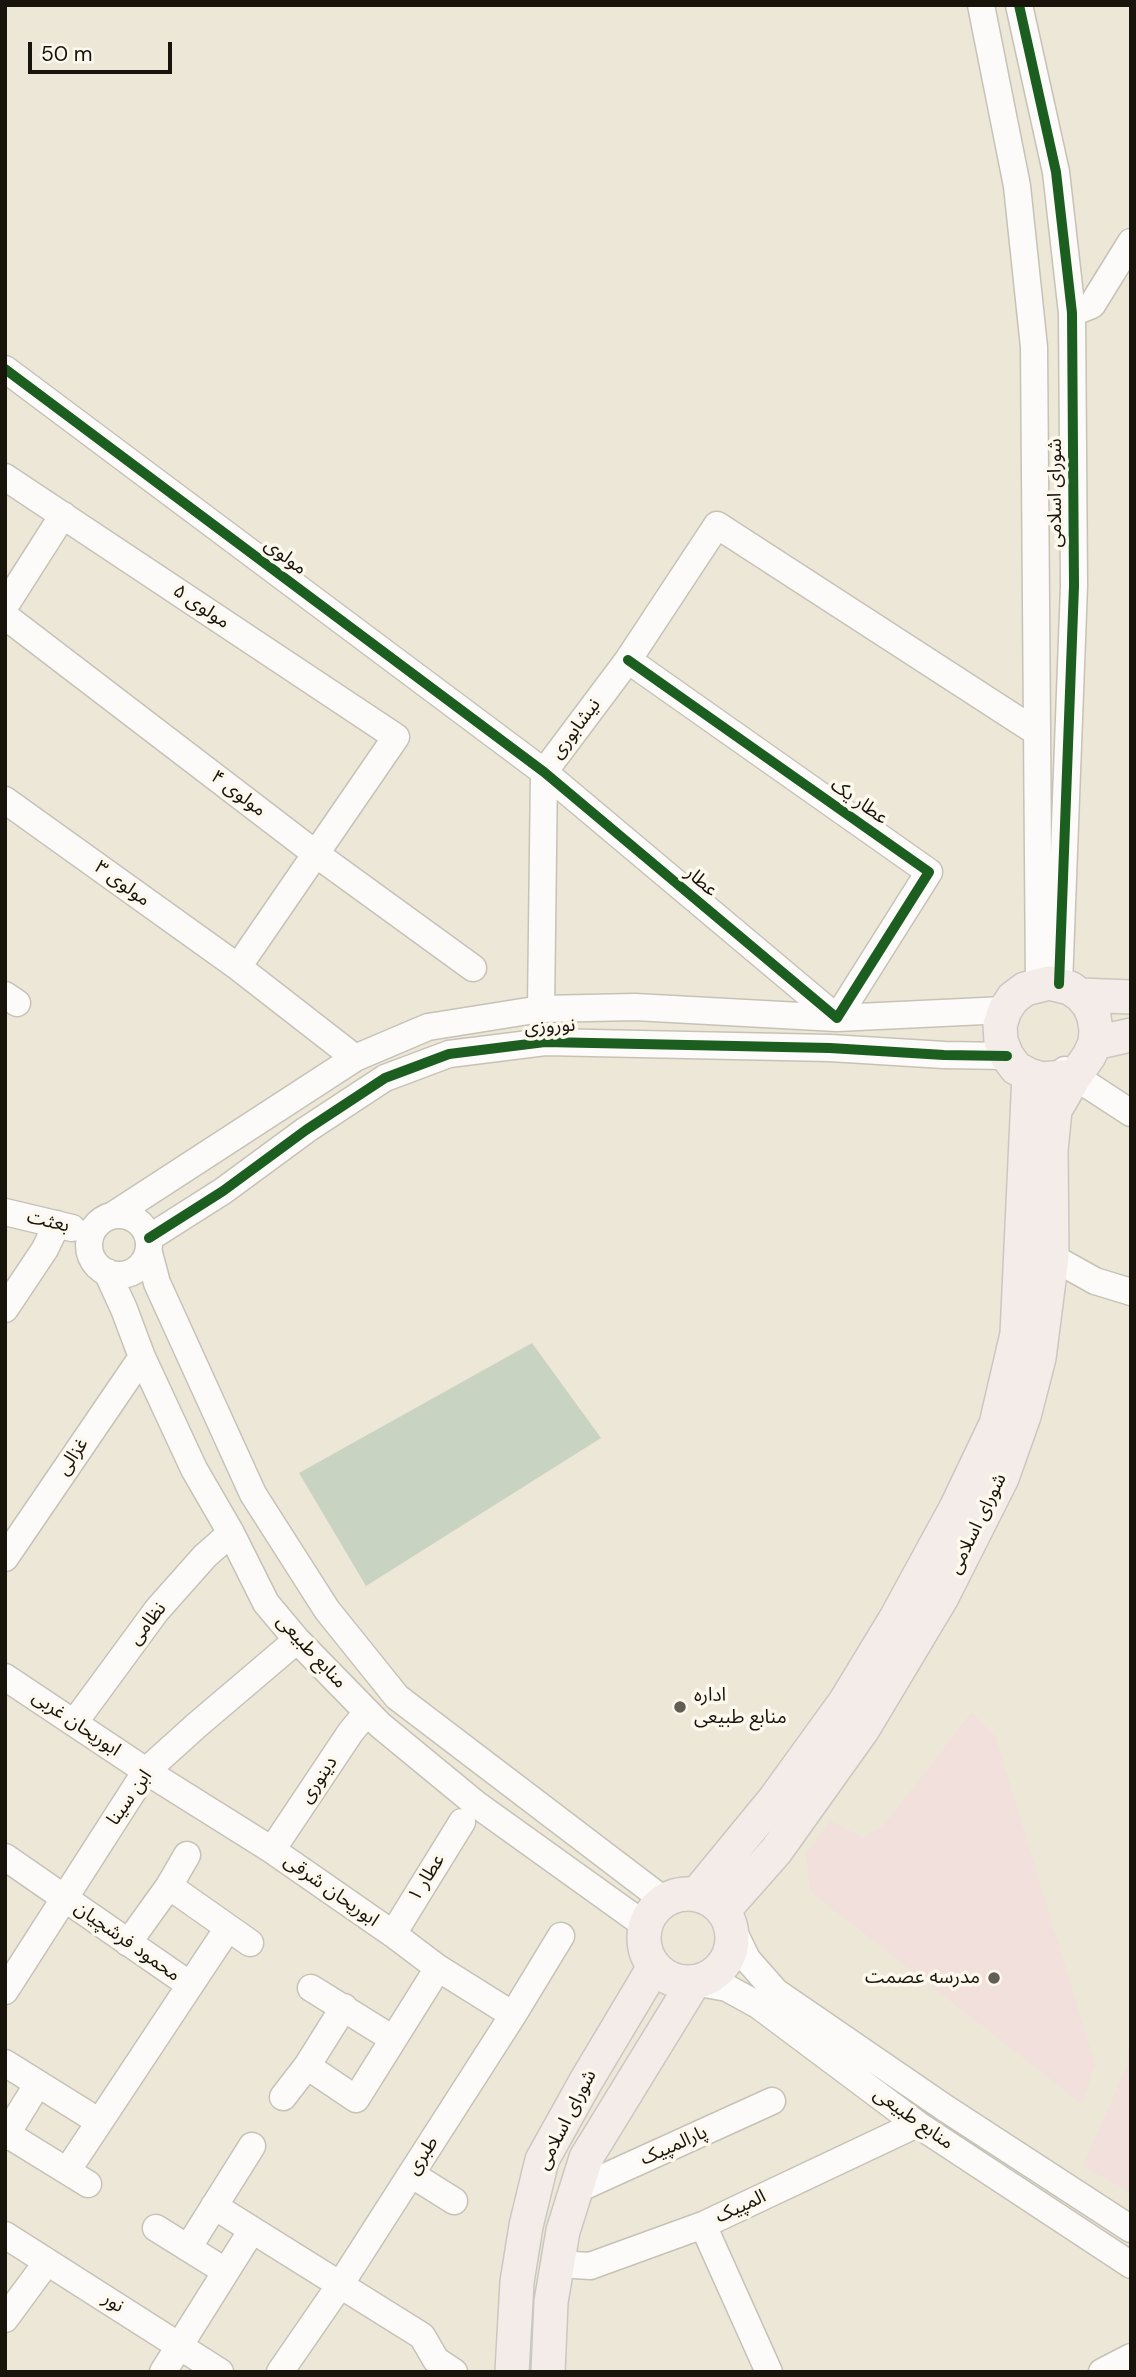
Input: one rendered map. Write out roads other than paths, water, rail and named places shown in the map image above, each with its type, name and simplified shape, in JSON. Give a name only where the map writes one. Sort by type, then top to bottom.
[{"type":"main road","points":[[1059,988],[1089,1005],[1096,1030],[1095,1044],[1090,1056],[1070,1073],[1042,1079],[1018,1066],[1001,1041],[1000,1025],[1005,1010],[1019,993],[1059,988],[1131,997]]},
{"type":"main road","points":[[1095,1044],[1131,1035]]},
{"type":"main road","name":"شورای اسلامی","points":[[692,1912],[845,1702],[896,1618],[996,1424],[1017,1334],[1018,1066]]},
{"type":"main road","name":"شورای اسلامی","points":[[692,1912],[776,1850],[863,1729],[942,1597],[1002,1478],[1024,1416],[1040,1358],[1052,1257],[1051,1150],[1055,1110],[1070,1073]]},
{"type":"main road","points":[[692,1912],[733,1941],[729,1956],[721,1969],[708,1978],[679,1982],[665,1976],[654,1966],[647,1954],[644,1940],[692,1912]]},
{"type":"main road","name":"شورای اسلامی","points":[[512,2372],[517,2282],[526,2226],[542,2160],[654,1966]]},
{"type":"main road","name":"شورای اسلامی","points":[[548,2372],[551,2302],[563,2231],[586,2158],[694,1982]]},
{"type":"street","name":"شورای اسلامی","points":[[981,5],[1017,186],[1034,346],[1035,731],[1059,988]]},
{"type":"street","name":"شورای اسلامی","points":[[1019,5],[1056,172],[1072,313],[1074,586],[1059,988]]},
{"type":"street","points":[[1072,313],[1092,305],[1131,242]]},
{"type":"street","name":"مولوی","points":[[5,369],[544,772]]},
{"type":"street","name":"مولوی ۵","points":[[5,477],[397,737],[316,854]]},
{"type":"street","points":[[5,606],[63,515]]},
{"type":"street","name":"نیشابوری","points":[[541,1009],[544,772],[628,660],[717,525],[1035,731]]},
{"type":"street","name":"مولوی ۴","points":[[5,616],[316,854],[473,968]]},
{"type":"street","name":"عطار یک","points":[[628,660],[929,872],[837,1018]]},
{"type":"street","name":"عطار","points":[[544,772],[837,1018]]},
{"type":"street","name":"مولوی ۳","points":[[5,800],[238,967],[355,1058]]},
{"type":"street","points":[[238,967],[316,854]]},
{"type":"street","name":"نوروزی","points":[[115,1214],[355,1058],[428,1027],[541,1009],[635,1007],[837,1018],[1005,1010]]},
{"type":"street","name":"نوروزی","points":[[149,1245],[306,1130],[385,1078],[449,1054],[545,1042],[830,1048],[944,1055],[1018,1066]]},
{"type":"street","points":[[1070,1073],[1131,1113]]},
{"type":"street","name":"بعثت","points":[[5,1212],[91,1232]]},
{"type":"street","points":[[115,1214],[130,1216],[142,1225],[149,1245],[142,1264],[132,1272],[119,1275],[97,1266],[91,1256],[89,1244],[91,1232],[97,1224],[115,1214]]},
{"type":"street","points":[[5,1309],[45,1249],[57,1224]]},
{"type":"street","name":"منابع طبیعی","points":[[149,1245],[162,1296],[253,1494],[327,1610],[397,1697],[692,1912],[747,1959],[776,1992],[945,2108],[1131,2229]]},
{"type":"street","points":[[1052,1257],[1095,1281],[1131,1292]]},
{"type":"street","name":"منابع طبیعی","points":[[107,1272],[142,1357],[194,1469],[232,1533],[266,1603],[297,1640],[380,1725],[476,1804],[692,1912]]},
{"type":"street","name":"غزالی","points":[[5,1558],[142,1357]]},
{"type":"street","name":"نظامی","points":[[74,1723],[157,1610],[205,1556],[232,1533]]},
{"type":"street","name":"ابن سینا","points":[[5,1991],[146,1771],[297,1640]]},
{"type":"street","name":"ابوریحان غربی","points":[[5,1677],[146,1771]]},
{"type":"street","name":"دینوری","points":[[272,1850],[367,1712]]},
{"type":"street","name":"ابوریحان شرقی","points":[[146,1771],[272,1850],[438,1968],[513,2015]]},
{"type":"street","name":"عطار ۱","points":[[393,1934],[462,1822]]},
{"type":"street","points":[[128,1943],[170,1886],[187,1855]]},
{"type":"street","name":"محمود فرشچیان","points":[[5,1857],[190,1985]]},
{"type":"street","points":[[37,2085],[6,2135],[78,2177],[98,2121],[190,1985],[239,1936],[170,1886]]},
{"type":"street","name":"طبری","points":[[280,2372],[340,2285],[561,1936]]},
{"type":"street","points":[[307,2066],[356,2099],[438,1968]]},
{"type":"street","name":"منابع طبیعی","points":[[694,1982],[727,1988],[758,2005],[918,2124],[1131,2265]]},
{"type":"street","points":[[311,1988],[393,2039]]},
{"type":"street","points":[[283,2097],[307,2066],[344,2007]]},
{"type":"street","points":[[5,2063],[98,2121]]},
{"type":"street","name":"پارالمپیک","points":[[576,2190],[772,2101]]},
{"type":"street","name":"المپیک","points":[[558,2264],[590,2266],[703,2225],[918,2124]]},
{"type":"street","points":[[188,2248],[252,2146]]},
{"type":"street","points":[[411,2174],[454,2201]]},
{"type":"street","points":[[214,2206],[422,2336],[436,2360],[454,2372]]},
{"type":"street","points":[[703,2225],[769,2372]]},
{"type":"street","points":[[156,2228],[225,2271]]},
{"type":"street","points":[[163,2372],[252,2230]]},
{"type":"street","name":"نور","points":[[5,2235],[220,2372]]},
{"type":"street","points":[[5,2319],[47,2262]]},
{"type":"street","points":[[1102,2372],[1131,2357]]},
{"type":"place","name":"اداره منابع طبیعی","points":[[680,1707]]},
{"type":"place","name":"مدرسه عصمت","points":[[994,1978]]}]
